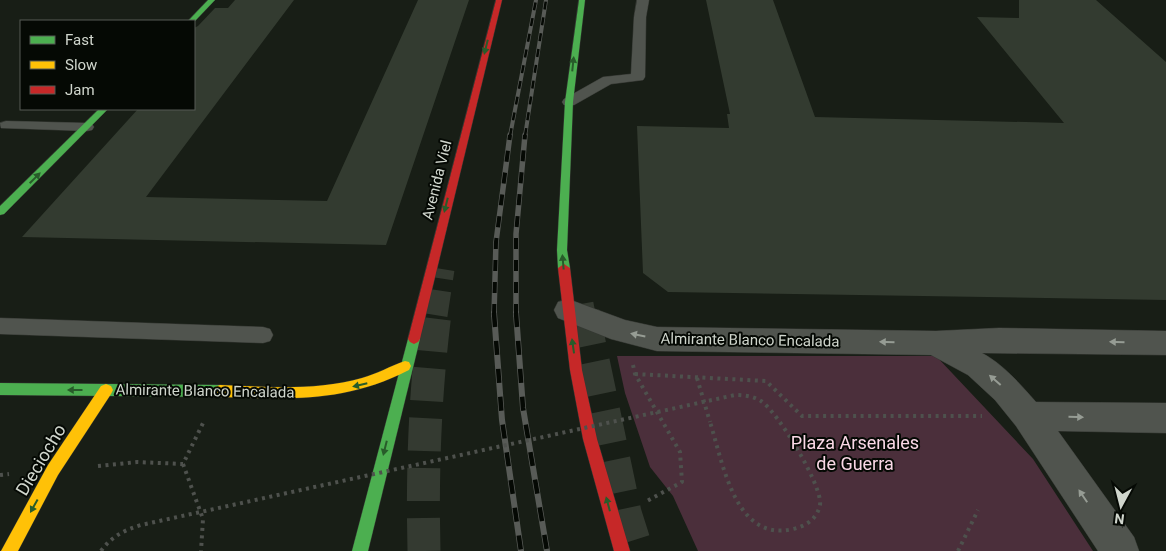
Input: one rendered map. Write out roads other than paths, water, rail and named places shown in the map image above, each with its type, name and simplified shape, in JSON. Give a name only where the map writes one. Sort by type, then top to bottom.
[{"type":"main road","points":[[192,20],[212,0]]},
{"type":"main road","name":"Avenida Viel","points":[[360,551],[498,0]]},
{"type":"main road","points":[[582,0],[569,102],[562,218],[562,250],[576,370],[590,439],[622,551]]},
{"type":"main road","points":[[0,212],[103,110]]},
{"type":"main road","name":"Almirante Blanco Encalada","points":[[0,389],[310,392],[360,385],[376,380],[405,366]]},
{"type":"main road","name":"Dieciocho","points":[[9,551],[53,470],[106,390]]},
{"type":"street","name":"Almirante Blanco Encalada","points":[[568,310],[622,331],[656,339],[936,343],[1000,340],[1166,342]]},
{"type":"street","points":[[936,343],[979,366],[1006,390],[1028,416],[1120,551]]},
{"type":"street","points":[[1028,416],[1166,418]]},
{"type":"lane","points":[[633,0],[640,17]]},
{"type":"lane","points":[[569,102],[608,80],[638,77],[640,17],[643,0]]},
{"type":"lane","points":[[6,125],[87,127]]},
{"type":"lane","points":[[0,326],[263,335]]},
{"type":"tunnel","points":[[435,315],[442,269]]},
{"type":"tunnel","points":[[581,304],[583,315]]},
{"type":"tunnel","points":[[424,551],[423,491],[425,432],[435,313]]},
{"type":"tunnel","points":[[583,313],[625,513],[637,551]]},
{"type":"railway","points":[[510,136],[536,0]]},
{"type":"railway","points":[[525,136],[546,0]]},
{"type":"railway","points":[[494,314],[496,242],[510,135]]},
{"type":"railway","points":[[516,313],[516,234],[525,135]]},
{"type":"railway","points":[[516,313],[523,408],[547,551]]},
{"type":"railway","points":[[494,314],[502,420],[521,551]]},
{"type":"park label","name":"Plaza Arsenales de Guerra","points":[[855,453]]}]
